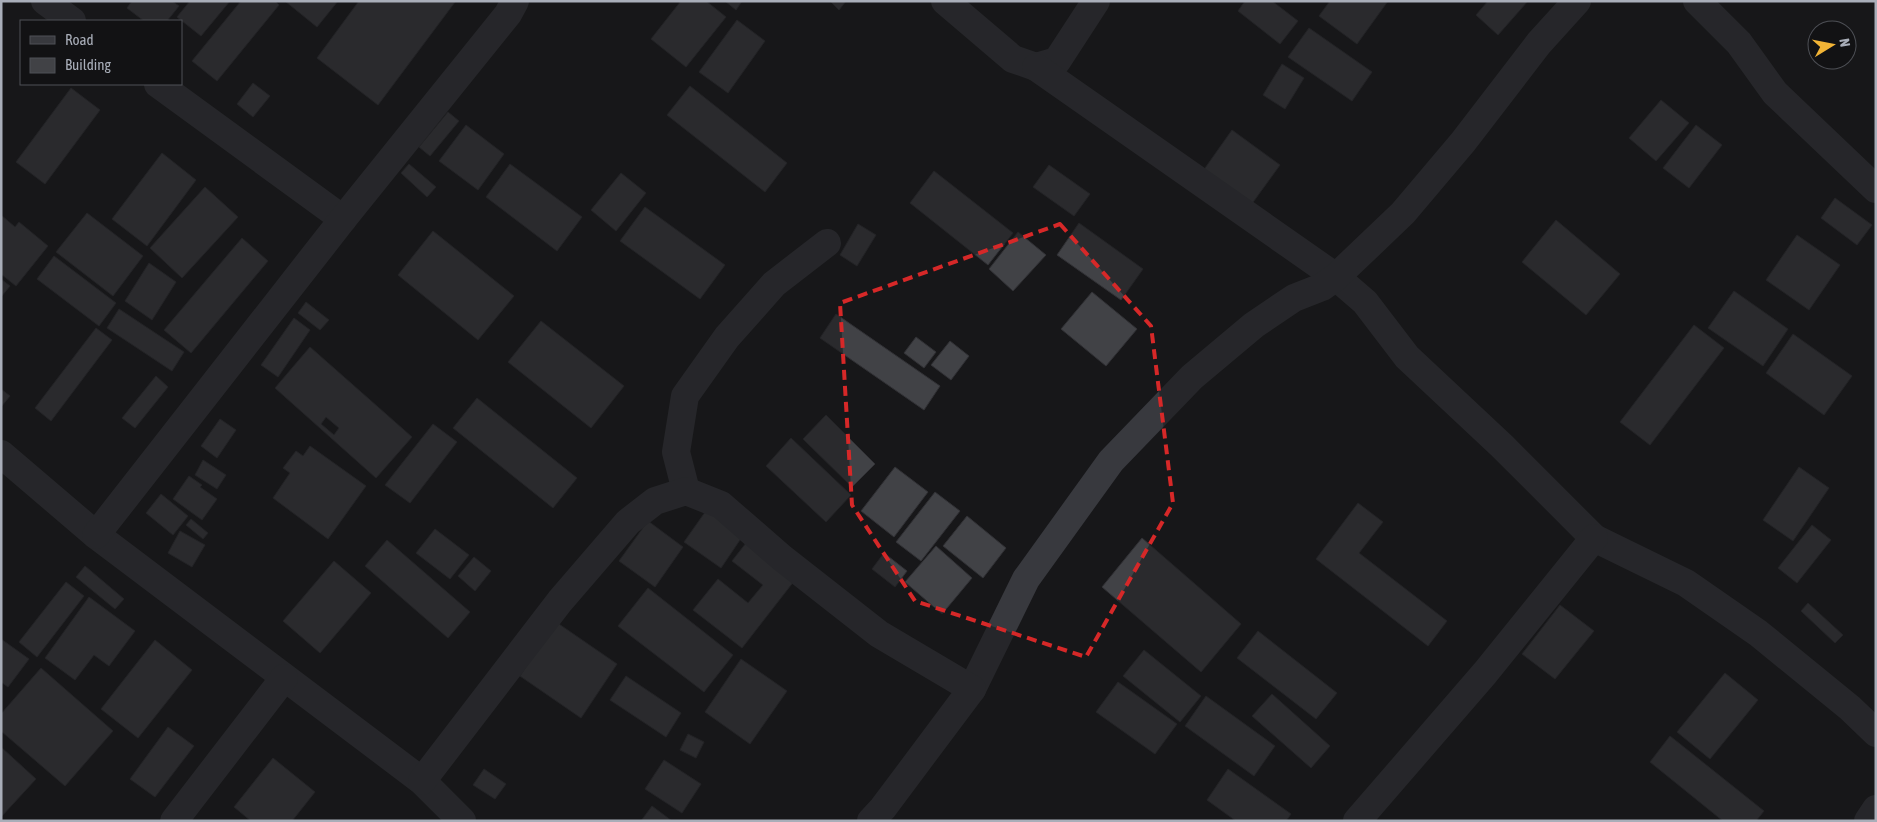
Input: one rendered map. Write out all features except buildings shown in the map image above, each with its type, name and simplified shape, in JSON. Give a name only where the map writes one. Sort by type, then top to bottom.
[{"type":"street","points":[[45,1],[71,20]]},
{"type":"street","points":[[96,535],[343,220],[508,14],[515,1]]},
{"type":"street","points":[[945,1],[1013,59],[1036,67],[1336,277],[1365,302],[1407,357],[1502,446],[1594,538],[1686,583],[1758,633],[1850,708],[1876,733]]},
{"type":"street","points":[[1036,67],[1057,61],[1096,1]]},
{"type":"street","points":[[871,821],[883,808],[972,689],[1026,579],[1111,461],[1192,377],[1254,325],[1294,298],[1322,287],[1336,277],[1403,213],[1463,142],[1538,44],[1577,1]]},
{"type":"street","points":[[1697,1],[1739,43],[1775,93],[1876,189]]},
{"type":"street","points":[[159,85],[343,220]]},
{"type":"street","points":[[686,491],[676,452],[685,396],[727,337],[774,284],[827,243]]},
{"type":"street","points":[[1,454],[96,535],[422,781],[462,821]]},
{"type":"street","points":[[422,781],[560,601],[628,522],[655,501],[686,491],[721,505],[782,558],[879,634],[972,689]]},
{"type":"street","points":[[1357,821],[1485,673],[1594,538]]},
{"type":"street","points":[[174,821],[284,678]]},
{"type":"street","points":[[1868,821],[1876,809]]},
{"type":"highlighted area","points":[[1060,224],[1151,326],[1173,503],[1086,657],[915,601],[852,505],[840,303]]}]
